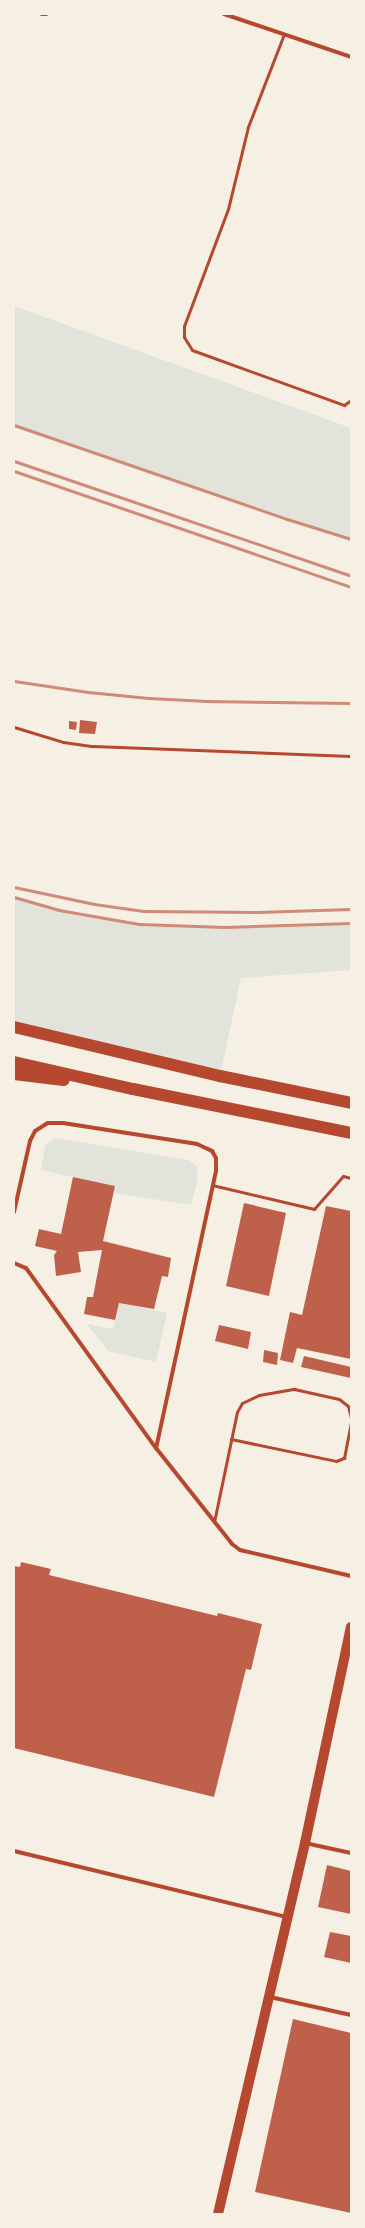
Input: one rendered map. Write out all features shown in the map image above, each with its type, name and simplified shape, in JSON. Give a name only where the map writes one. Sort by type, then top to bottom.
[{"type":"highway","points":[[14,1027],[220,1076],[351,1103]]},
{"type":"highway","points":[[14,1062],[133,1089],[351,1133]]},
{"type":"highway","points":[[14,1074],[133,1089]]},
{"type":"main road","points":[[218,2214],[305,1843],[351,1627]]},
{"type":"street","points":[[224,14],[351,57]]},
{"type":"street","points":[[14,1212],[30,1141],[34,1131],[48,1123],[63,1123],[198,1144],[212,1151],[216,1158],[212,1185],[156,1448]]},
{"type":"street","points":[[14,1263],[26,1268],[156,1448],[232,1544],[240,1550],[351,1576]]},
{"type":"street","points":[[305,1843],[351,1853]]},
{"type":"street","points":[[14,1851],[287,1917]]},
{"type":"street","points":[[270,1997],[351,2015]]},
{"type":"lane","points":[[40,14],[46,14]]},
{"type":"lane","points":[[284,34],[248,127],[228,209],[184,326],[184,337],[192,350],[344,405],[351,400]]},
{"type":"lane","points":[[14,727],[63,742],[99,747],[351,756]]},
{"type":"lane","points":[[212,1185],[314,1209],[343,1176],[351,1178]]},
{"type":"lane","points":[[214,1522],[237,1412],[242,1403],[259,1395],[294,1389],[339,1399],[348,1406],[351,1418]]},
{"type":"lane","points":[[231,1440],[336,1461],[344,1458],[351,1422]]},
{"type":"shaded area","points":[[14,306],[351,428],[351,539],[14,425]]},
{"type":"shaded area","points":[[14,897],[59,910],[139,924],[224,927],[351,923],[351,970],[241,978],[220,1076],[14,1027]]},
{"type":"shaded area","points":[[54,1138],[189,1160],[197,1167],[198,1178],[191,1205],[114,1193],[115,1186],[41,1170],[45,1146]]},
{"type":"shaded area","points":[[119,1303],[167,1313],[156,1362],[108,1351],[87,1324],[113,1329]]},
{"type":"building","points":[[80,720],[97,722],[95,734],[79,733]]},
{"type":"building","points":[[69,721],[77,722],[76,730],[69,729]]},
{"type":"building","points":[[73,1177],[115,1186],[103,1241],[171,1258],[168,1277],[162,1276],[154,1309],[119,1303],[115,1320],[84,1314],[87,1297],[93,1297],[102,1250],[78,1252],[81,1272],[56,1276],[54,1255],[57,1251],[35,1246],[39,1229],[61,1234]]},
{"type":"building","points":[[244,1203],[286,1213],[269,1296],[226,1286]]},
{"type":"building","points":[[326,1206],[351,1211],[351,1359],[297,1348],[293,1363],[280,1360],[290,1312],[302,1315]]},
{"type":"building","points":[[219,1325],[251,1332],[248,1349],[215,1341]]},
{"type":"building","points":[[264,1350],[278,1353],[277,1365],[263,1362]]},
{"type":"building","points":[[304,1356],[351,1367],[351,1378],[301,1367]]},
{"type":"building","points":[[21,1562],[51,1569],[49,1575],[217,1616],[218,1613],[262,1624],[251,1670],[246,1669],[214,1797],[14,1748],[14,1566],[20,1567]]},
{"type":"building","points":[[327,1865],[351,1871],[351,1914],[318,1907]]},
{"type":"building","points":[[330,1932],[351,1936],[351,1963],[324,1957]]},
{"type":"building","points":[[293,2019],[351,2033],[351,2213],[255,2192]]},
{"type":"railway","points":[[14,425],[287,519],[351,539]]},
{"type":"railway","points":[[14,461],[351,576]]},
{"type":"railway","points":[[14,471],[351,587]]},
{"type":"railway","points":[[14,681],[88,692],[149,698],[207,701],[351,703]]},
{"type":"railway","points":[[14,887],[94,904],[144,911],[257,912],[351,909]]},
{"type":"railway","points":[[14,897],[59,910],[139,924],[225,927],[351,923]]}]
